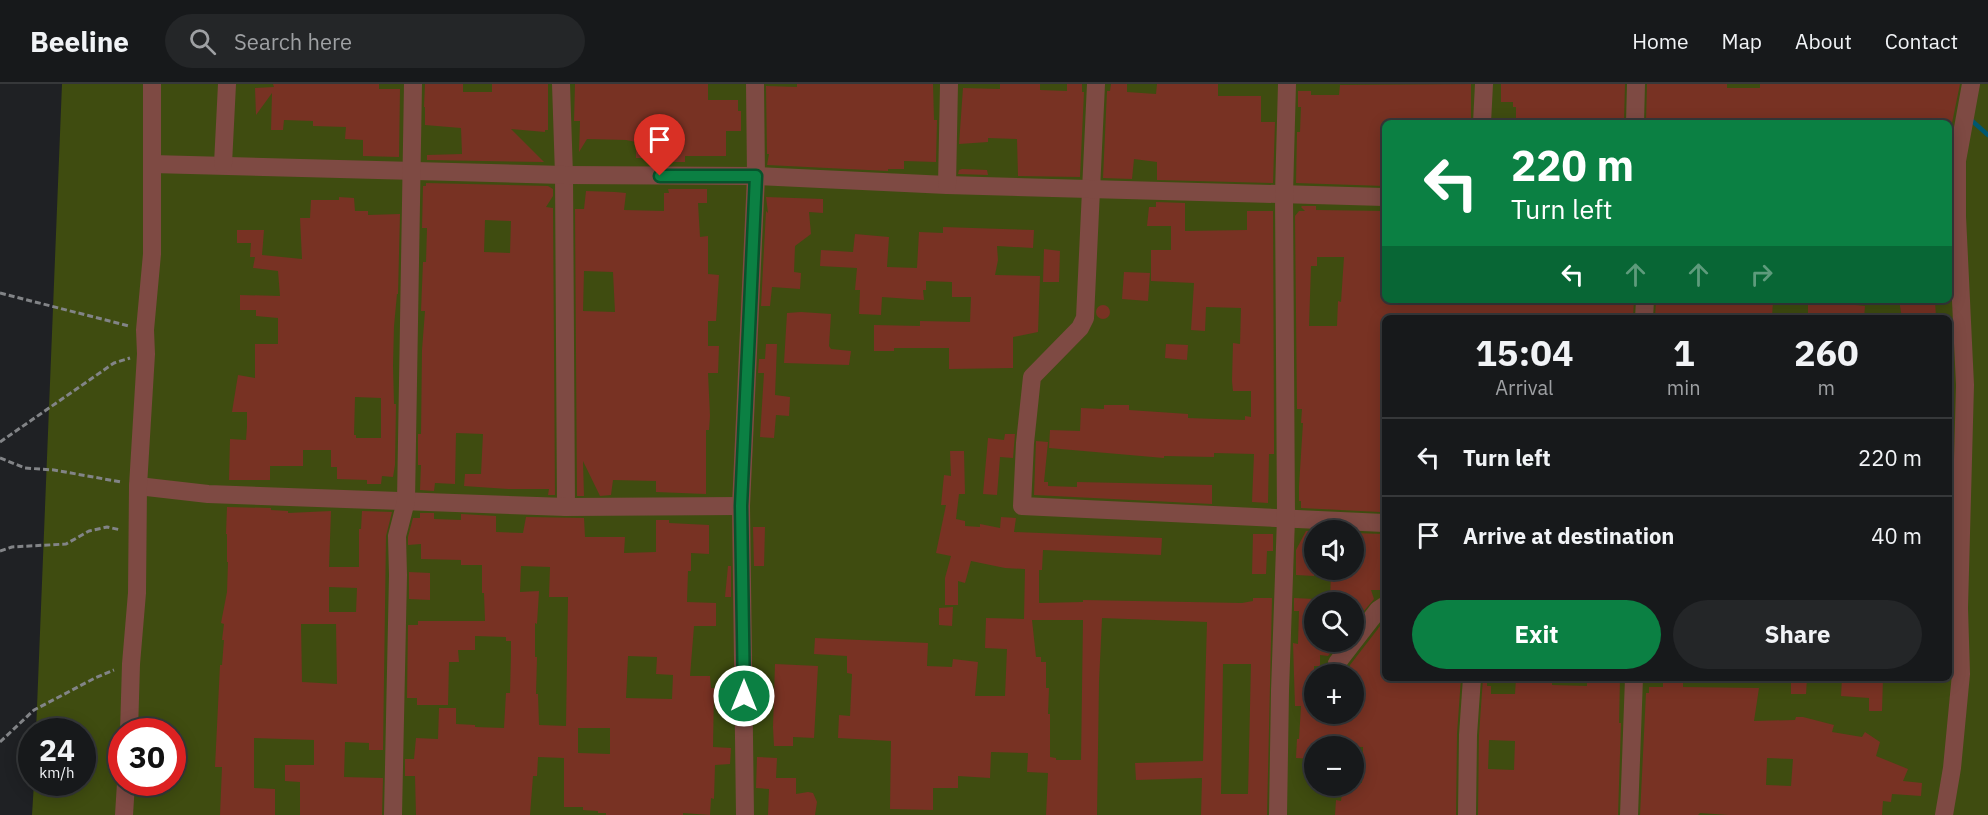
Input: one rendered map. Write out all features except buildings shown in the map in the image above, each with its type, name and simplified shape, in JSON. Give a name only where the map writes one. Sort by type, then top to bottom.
[{"type":"street","points":[[129,718],[130,664],[137,593],[138,486],[146,354],[145,330],[152,254],[152,84]]},
{"type":"street","points":[[223,164],[227,84]]},
{"type":"street","points":[[393,815],[397,536],[406,501],[413,84]]},
{"type":"street","points":[[561,84],[564,176],[566,507]]},
{"type":"street","points":[[745,815],[741,506],[756,176],[755,84]]},
{"type":"street","points":[[947,185],[949,84]]},
{"type":"street","points":[[1096,84],[1085,318],[1080,328],[1032,377],[1025,443],[1022,506],[1382,524]]},
{"type":"street","points":[[1278,815],[1286,518],[1284,194],[1287,84]]},
{"type":"street","points":[[1482,120],[1484,84]]},
{"type":"street","points":[[1635,120],[1636,84]]},
{"type":"street","points":[[1944,815],[1952,768],[1960,674],[1959,608],[1954,542],[1965,385],[1953,212],[1957,161],[1971,84]]},
{"type":"street","points":[[152,164],[223,164],[564,176],[756,176],[947,185],[1382,197]]},
{"type":"street","points":[[138,486],[208,494],[566,507],[741,506]]},
{"type":"street","points":[[1336,663],[1382,607]]},
{"type":"street","points":[[1467,815],[1468,735],[1472,681]]},
{"type":"street","points":[[1629,815],[1634,681]]},
{"type":"street","points":[[124,815],[125,796]]},
{"type":"path","points":[[0,293],[145,330]]},
{"type":"path","points":[[0,442],[114,363],[146,354]]},
{"type":"path","points":[[0,458],[25,468],[91,475],[138,486]]},
{"type":"path","points":[[0,551],[66,544],[89,531],[107,527],[137,533]]},
{"type":"path","points":[[0,742],[34,710],[95,678],[130,664]]},
{"type":"green space","points":[[62,84],[1988,84],[1988,815],[32,815],[33,796],[96,796],[96,718],[37,718]]},
{"type":"waterway","points":[[1970,119],[1988,135]]},
{"type":"route","points":[[660,176],[756,176],[741,506],[744,696]]}]
